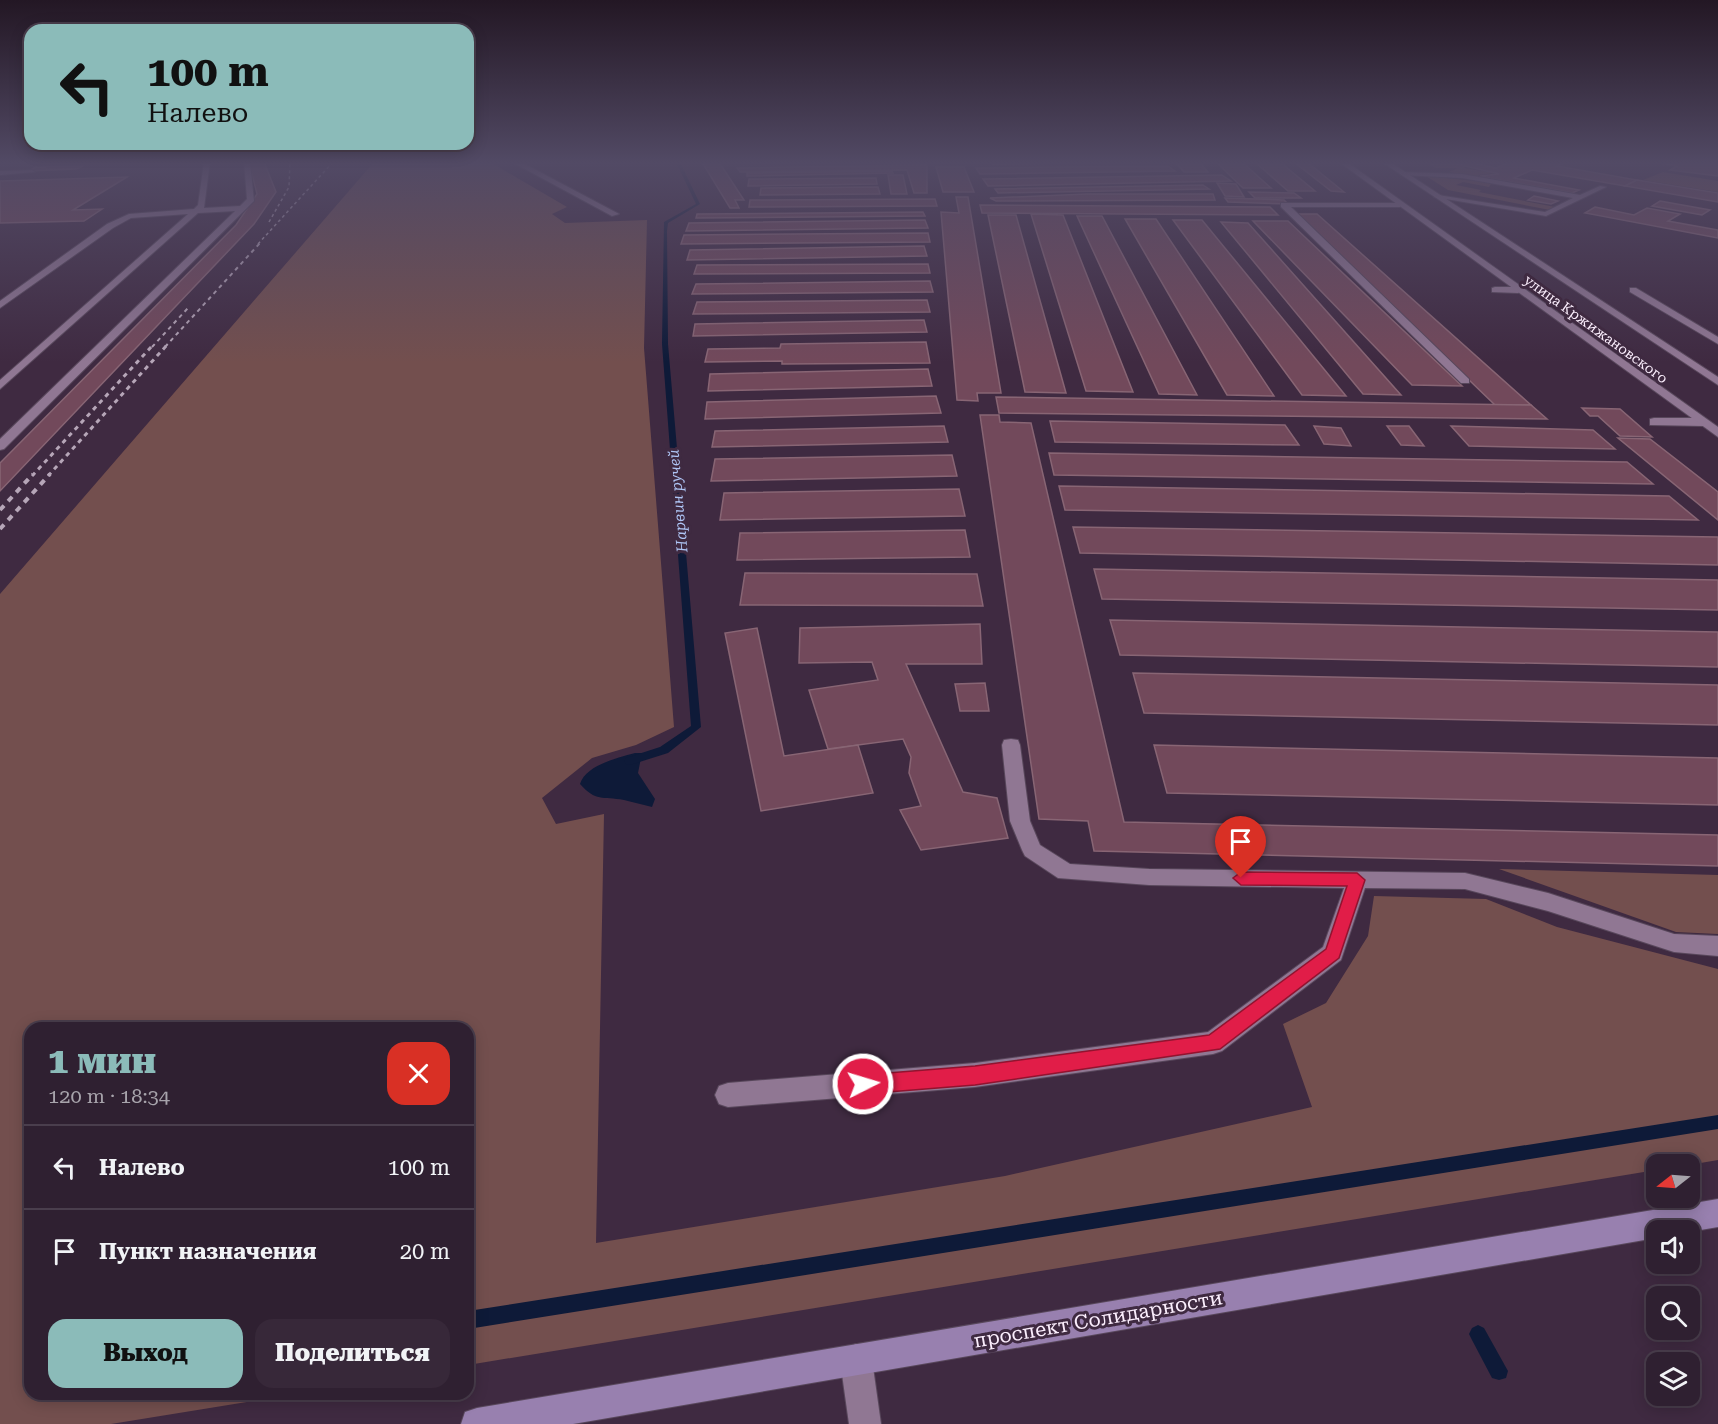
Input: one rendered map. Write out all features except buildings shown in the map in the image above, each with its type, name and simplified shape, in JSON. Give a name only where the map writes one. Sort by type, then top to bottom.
[{"type":"main road","name":"проспект Солидарности","points":[[477,1424],[1718,1213]]},
{"type":"street","points":[[0,304],[107,228]]},
{"type":"street","points":[[0,386],[123,279],[177,228]]},
{"type":"street","points":[[0,447],[220,228]]},
{"type":"street","points":[[1307,228],[1465,381]]},
{"type":"street","name":"улица Кржижановского","points":[[1433,228],[1718,433]]},
{"type":"street","name":"улица Кржижановского","points":[[1486,228],[1718,382]]},
{"type":"street","points":[[1495,290],[1518,290]]},
{"type":"street","points":[[1633,290],[1718,341]]},
{"type":"street","points":[[1654,422],[1703,422]]},
{"type":"street","points":[[1011,745],[1020,821],[1032,850],[1066,872],[1149,877],[1465,881],[1548,902],[1674,943],[1718,946]]},
{"type":"street","points":[[728,1095],[975,1076],[1213,1043],[1333,953],[1357,880]]},
{"type":"street","points":[[856,1360],[865,1424]]},
{"type":"shaded area","points":[[316,228],[647,228],[644,348],[674,727],[636,745],[592,758],[542,798],[556,824],[604,814],[596,1243],[1005,1176],[1312,1107],[1283,1024],[1326,1003],[1368,936],[1374,896],[1486,899],[1557,927],[1718,969],[1718,1160],[1700,1163],[1700,1154],[1646,1154],[1646,1172],[474,1364],[474,1022],[24,1022],[24,1400],[260,1400],[111,1424],[0,1424],[0,594]]},
{"type":"shaded area","points":[[1499,869],[1718,875],[1718,934],[1676,932]]},
{"type":"water","points":[[635,753],[642,753],[638,773],[655,799],[652,807],[595,796],[580,784],[583,777],[595,767]]},
{"type":"waterway","name":"Нарвин ручей","points":[[630,761],[664,750],[696,727],[665,344],[665,228]]},
{"type":"waterway","points":[[474,1319],[1718,1122]]},
{"type":"waterway","points":[[1478,1334],[1499,1371]]},
{"type":"railway","points":[[258,244],[272,228]]},
{"type":"railway","points":[[165,347],[260,243]]},
{"type":"railway","points":[[152,347],[188,308]]},
{"type":"railway","points":[[32,476],[153,345]]},
{"type":"railway","points":[[48,476],[167,345]]},
{"type":"railway","points":[[0,510],[33,474]]},
{"type":"railway","points":[[0,529],[50,474]]},
{"type":"route","points":[[863,1084],[975,1076],[1213,1043],[1333,953],[1357,880],[1241,878]]}]
